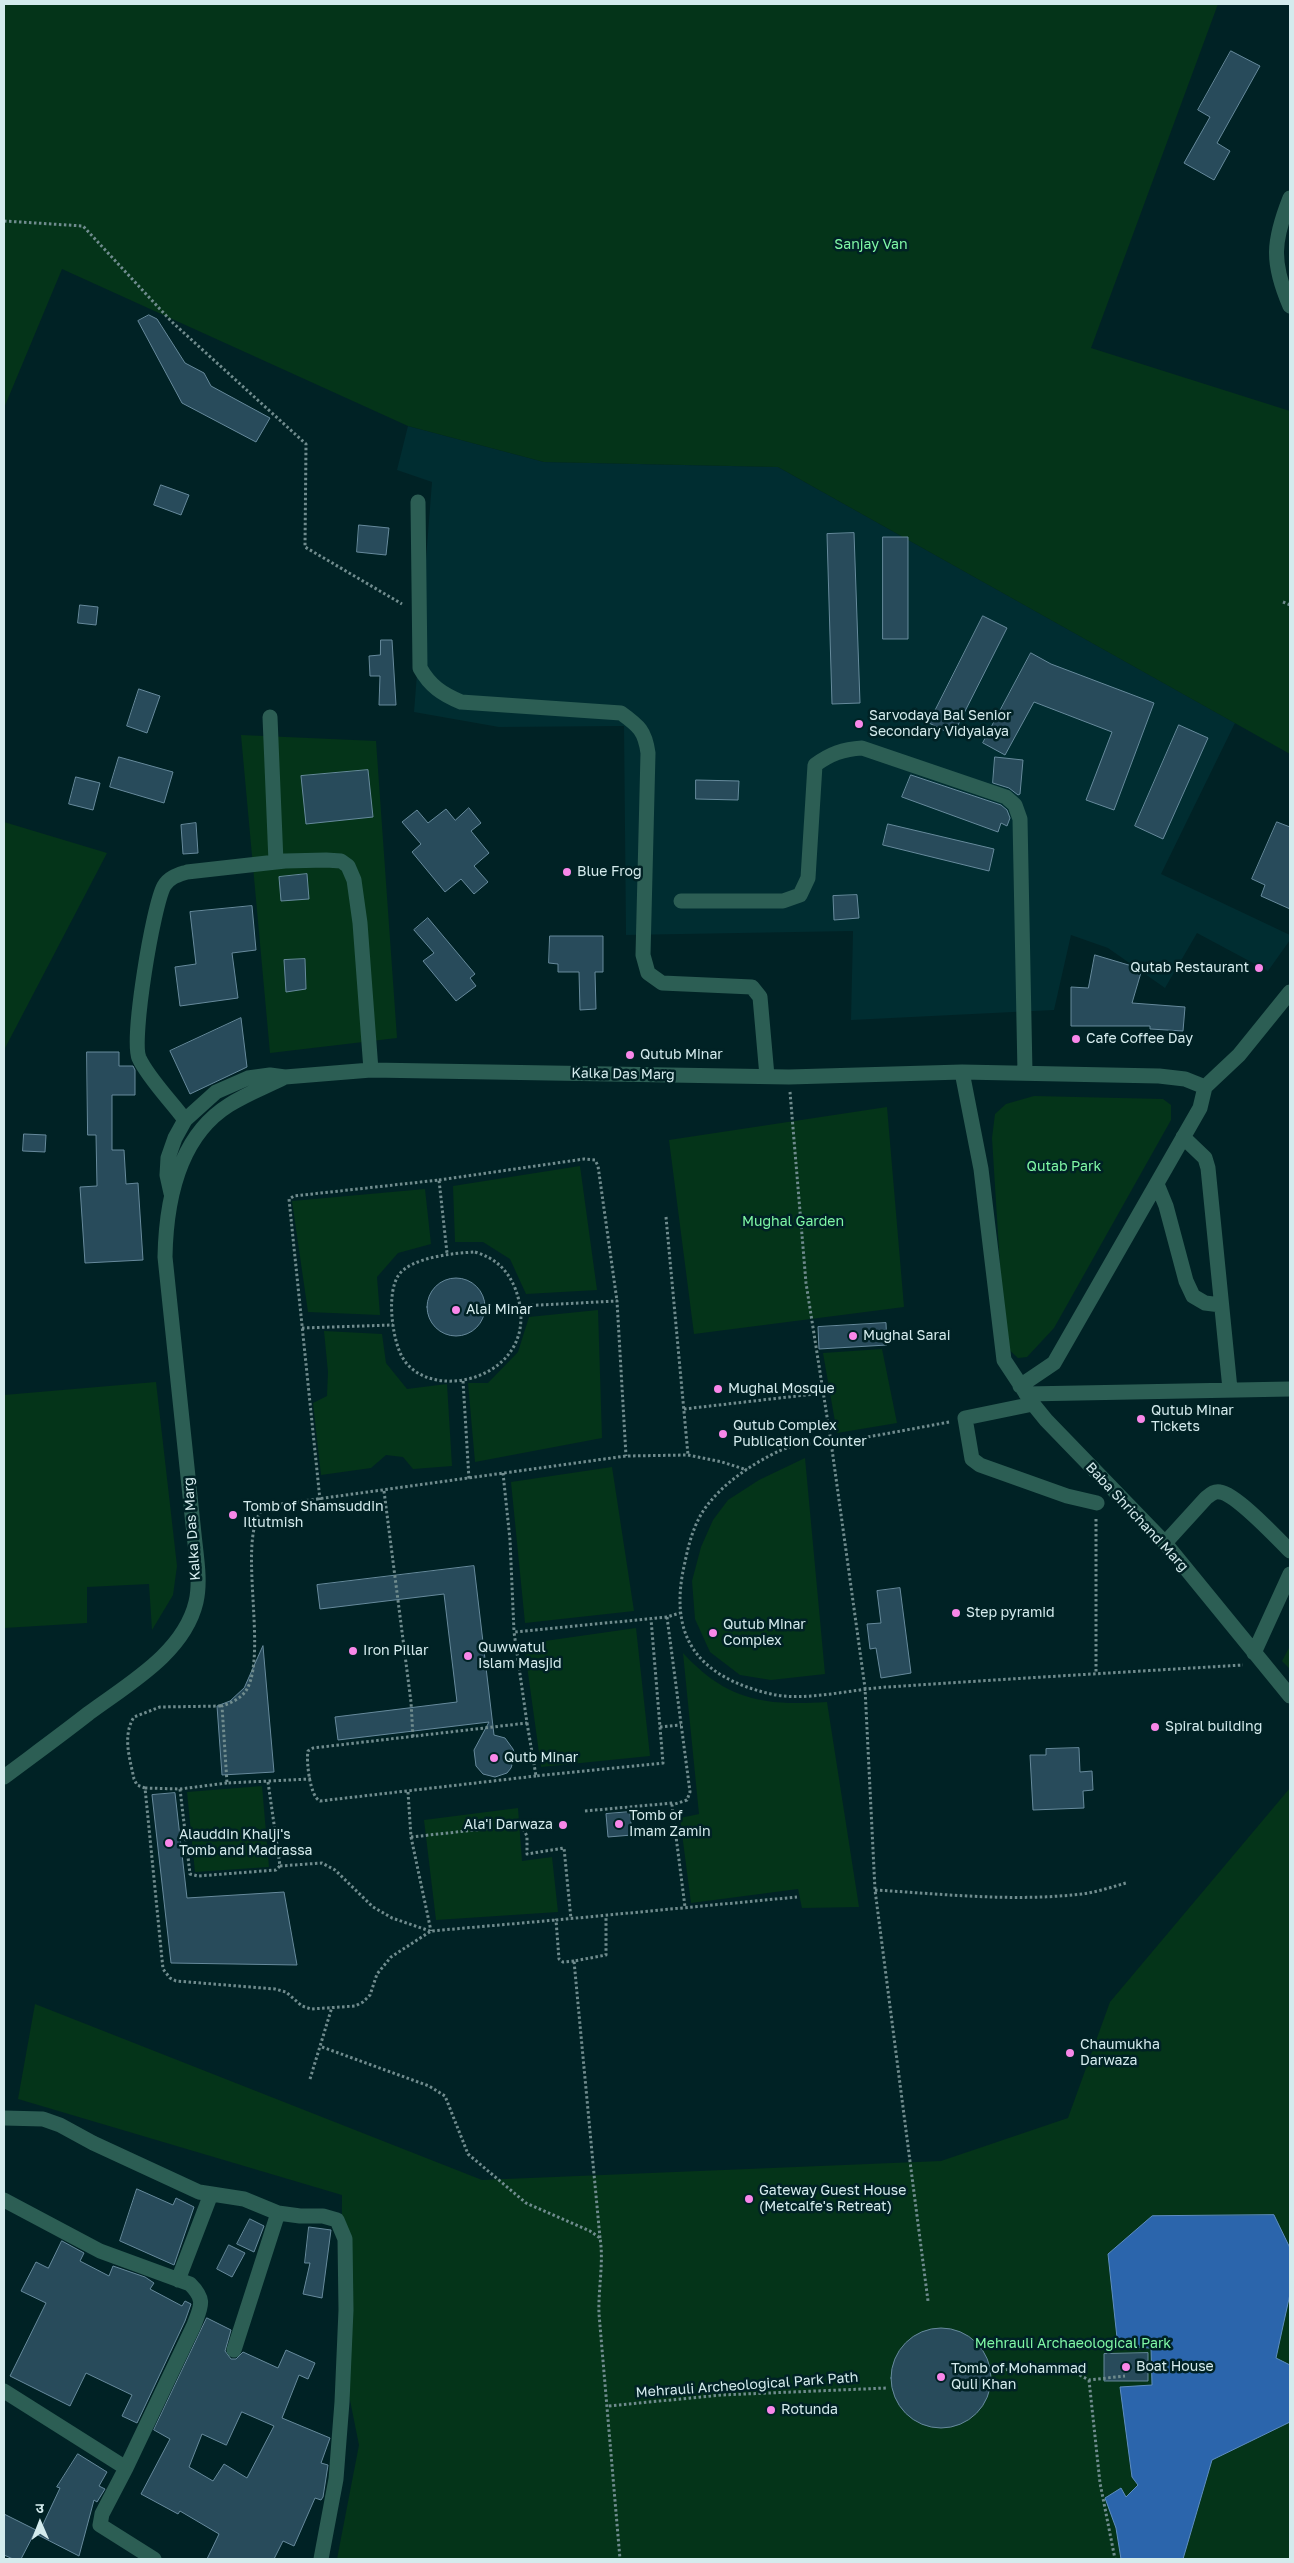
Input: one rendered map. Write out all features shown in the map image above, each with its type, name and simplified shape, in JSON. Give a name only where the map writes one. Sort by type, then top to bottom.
[{"type":"street","points":[[1290,198],[1278,229],[1276,252],[1280,278],[1290,306]]},
{"type":"street","points":[[418,502],[420,668],[428,682],[442,694],[461,702],[621,713],[636,724],[645,736],[648,753],[643,955],[648,973],[662,983],[752,986],[760,997],[767,1076]]},
{"type":"street","points":[[270,717],[276,862]]},
{"type":"street","points":[[681,901],[783,901],[800,895],[808,878],[814,765],[828,755],[848,749],[862,748],[1006,797],[1015,805],[1020,820],[1025,1073]]},
{"type":"street","points":[[186,1120],[139,1058],[138,1028],[154,917],[164,885],[172,877],[187,872],[276,862],[326,860],[341,861],[348,866],[354,880],[360,923],[371,1070]]},
{"type":"street","points":[[1026,1395],[1054,1363],[1200,1108],[1205,1087],[1239,1055],[1290,992]]},
{"type":"street","name":"Kalka Das Marg","points":[[171,1193],[168,1158],[175,1138],[186,1120],[216,1092],[248,1078],[270,1076],[285,1078],[371,1070],[767,1076],[962,1072],[1159,1076],[1185,1079],[1205,1087]]},
{"type":"street","name":"Baba Shrichand Marg","points":[[962,1072],[983,1178],[1000,1344],[1004,1360],[1026,1395],[1165,1543],[1290,1696]]},
{"type":"street","name":"Kalka Das Marg","points":[[4,1778],[140,1676],[165,1653],[183,1632],[196,1602],[197,1572],[194,1534],[165,1257],[165,1231],[171,1193],[190,1147],[211,1120],[227,1106],[285,1078]]},
{"type":"street","points":[[1183,1137],[1205,1158],[1208,1168],[1230,1389]]},
{"type":"street","points":[[1156,1184],[1166,1206],[1186,1281],[1193,1296],[1205,1303],[1221,1305]]},
{"type":"street","points":[[1097,1503],[1067,1496],[975,1463],[970,1454],[965,1418],[1026,1395],[1290,1389]]},
{"type":"street","points":[[1165,1543],[1206,1498],[1213,1492],[1221,1492],[1235,1499],[1290,1551]]},
{"type":"street","points":[[1259,1658],[1290,1574]]},
{"type":"street","points":[[4,2118],[43,2119],[60,2125],[93,2143],[199,2192],[244,2199],[278,2213],[300,2216],[323,2216],[338,2220],[345,2239],[346,2310],[342,2402],[336,2478],[321,2559]]},
{"type":"street","points":[[178,2280],[211,2194]]},
{"type":"street","points":[[4,2200],[100,2251],[190,2284],[199,2293],[201,2308],[126,2468],[102,2514],[100,2524],[154,2559]]},
{"type":"street","points":[[234,2350],[278,2213]]},
{"type":"street","points":[[4,2391],[126,2468]]},
{"type":"path","points":[[4,222],[83,226],[172,322],[306,444],[305,547],[419,613]]},
{"type":"path","points":[[1283,602],[1290,605]]},
{"type":"path","points":[[789,1076],[806,1283],[831,1442],[865,1688],[875,1890],[928,2301]]},
{"type":"path","points":[[320,1500],[289,1199],[294,1196],[440,1180],[584,1159],[595,1160],[598,1166],[617,1301],[626,1456]]},
{"type":"path","points":[[440,1180],[447,1253]]},
{"type":"path","points":[[666,1217],[688,1455]]},
{"type":"path","points":[[475,1252],[494,1259],[507,1273],[521,1306],[521,1322],[517,1339],[503,1362],[486,1373],[463,1381],[434,1380],[418,1372],[405,1362],[399,1351],[393,1325],[394,1285],[398,1275],[410,1266],[447,1253],[475,1252]]},
{"type":"path","points":[[521,1306],[617,1301]]},
{"type":"path","points":[[302,1328],[393,1325]]},
{"type":"path","points":[[463,1381],[469,1479]]},
{"type":"path","points":[[684,1409],[824,1393]]},
{"type":"path","points":[[965,1418],[902,1431],[831,1442],[800,1443],[772,1454],[727,1485],[708,1504],[695,1527],[680,1583],[680,1613],[684,1629],[691,1648],[704,1664],[727,1680],[774,1695],[796,1696],[865,1688],[1096,1674],[1259,1658]]},
{"type":"path","points":[[310,1779],[227,1782],[180,1789],[145,1788],[137,1785],[134,1779],[127,1731],[134,1717],[160,1707],[222,1706],[234,1702],[246,1690],[252,1675],[256,1642],[251,1563],[256,1518],[260,1510],[267,1506],[626,1456],[688,1455],[722,1462],[747,1470]]},
{"type":"path","points":[[503,1473],[510,1540],[514,1632],[536,1776]]},
{"type":"path","points":[[384,1491],[411,1702],[413,1737]]},
{"type":"path","points":[[1096,1674],[1097,1503]]},
{"type":"path","points":[[514,1632],[651,1619],[680,1613]]},
{"type":"path","points":[[585,1811],[674,1803],[687,1800],[690,1795],[667,1617]]},
{"type":"path","points":[[527,1723],[313,1748],[308,1751],[306,1758],[313,1795],[320,1801],[663,1763],[651,1619]]},
{"type":"path","points":[[222,1706],[227,1782]]},
{"type":"path","points":[[660,1727],[681,1725]]},
{"type":"path","points":[[268,1782],[280,1866]]},
{"type":"path","points":[[145,1788],[165,1974],[176,1981],[275,1989],[286,1992],[302,2006],[311,2009],[355,2006],[364,2002],[370,1995],[377,1974],[391,1957],[431,1931]]},
{"type":"path","points":[[180,1789],[190,1874],[198,1876],[276,1870],[280,1866],[322,1863],[335,1870],[373,1907],[392,1918],[431,1931],[797,1897]]},
{"type":"path","points":[[408,1792],[411,1837],[431,1931]]},
{"type":"path","points":[[674,1803],[671,1811],[685,1907]]},
{"type":"path","points":[[411,1837],[521,1825],[527,1836],[527,1854],[564,1848],[570,1919]]},
{"type":"path","points":[[875,1890],[972,1896],[1041,1897],[1084,1894],[1126,1884]]},
{"type":"path","points":[[556,1920],[559,1959],[563,1962],[606,1955],[606,1916]]},
{"type":"path","points":[[574,1961],[602,2250],[599,2306],[609,2406],[620,2559]]},
{"type":"path","points":[[310,2079],[322,2047],[332,2007]]},
{"type":"path","points":[[322,2047],[429,2086],[445,2096],[468,2154],[526,2203],[590,2231],[600,2238]]},
{"type":"path","points":[[996,2371],[1018,2368],[1070,2370],[1089,2380],[1125,2376]]},
{"type":"path","points":[[1089,2380],[1100,2483],[1115,2559]]},
{"type":"path","name":"Mehrauli Archeological Park Path","points":[[609,2406],[720,2395],[887,2388]]},
{"type":"shaded area","name":"Sarvodaya Bal Senior Secondary Vidyalaya","points":[[408,426],[544,462],[778,467],[1235,723],[1161,874],[1290,935],[1290,940],[1268,971],[1197,933],[1165,988],[1108,948],[1071,935],[1054,1010],[851,1020],[853,931],[626,935],[624,726],[499,727],[414,712],[432,482],[397,470]]},
{"type":"green space","name":"Sanjay Van","points":[[4,4],[1218,4],[1091,348],[1290,411],[1290,754],[778,467],[544,462],[408,426],[62,269],[4,408]]},
{"type":"green space","points":[[241,735],[376,741],[397,1038],[270,1053]]},
{"type":"green space","points":[[4,822],[107,853],[4,1050]]},
{"type":"green space","name":"Qutab Park","points":[[1034,1096],[1163,1099],[1171,1105],[1171,1120],[1054,1328],[1027,1357],[1018,1358],[1005,1346],[992,1138],[995,1114],[1006,1104]]},
{"type":"green space","name":"Mughal Garden","points":[[887,1107],[904,1307],[694,1334],[669,1140]]},
{"type":"green space","points":[[580,1166],[597,1290],[526,1294],[510,1259],[483,1242],[455,1242],[453,1186]]},
{"type":"green space","points":[[425,1189],[431,1244],[398,1253],[377,1277],[380,1315],[308,1312],[292,1201]]},
{"type":"green space","points":[[598,1310],[602,1438],[475,1462],[468,1383],[488,1383],[518,1352],[529,1317]]},
{"type":"green space","points":[[324,1331],[382,1334],[386,1363],[407,1389],[447,1384],[452,1466],[413,1469],[403,1457],[386,1455],[371,1468],[321,1475],[313,1403],[327,1396],[328,1372]]},
{"type":"green space","points":[[882,1349],[897,1423],[837,1433],[823,1353]]},
{"type":"green space","points":[[156,1382],[177,1566],[173,1595],[152,1630],[149,1584],[87,1587],[87,1623],[4,1628],[4,1395]]},
{"type":"green space","points":[[805,1458],[825,1674],[771,1680],[740,1675],[710,1652],[695,1619],[692,1581],[701,1547],[713,1520],[728,1500],[759,1480]]},
{"type":"green space","points":[[612,1467],[634,1611],[525,1623],[511,1482]]},
{"type":"green space","points":[[636,1628],[650,1756],[541,1767],[524,1644]]},
{"type":"green space","points":[[1290,1646],[1290,1669],[1282,1661]]},
{"type":"green space","points":[[683,1653],[699,1669],[715,1681],[732,1691],[748,1697],[785,1703],[827,1702],[859,1907],[802,1908],[798,1889],[691,1903],[680,1818],[699,1814]]},
{"type":"green space","points":[[262,1786],[269,1867],[195,1872],[187,1792]]},
{"type":"green space","name":"Mehrauli Archaeological Park","points":[[1290,1788],[1290,2559],[337,2559],[359,2445],[341,2355],[342,2195],[18,2099],[35,2004],[482,2180],[941,2161],[1068,2118],[1110,2002]]},
{"type":"green space","points":[[518,1808],[522,1861],[552,1857],[558,1912],[436,1920],[424,1820]]},
{"type":"water","points":[[1274,2215],[1290,2248],[1290,2294],[1276,2358],[1290,2365],[1290,2422],[1212,2460],[1183,2559],[1121,2559],[1116,2528],[1105,2498],[1121,2488],[1126,2497],[1138,2485],[1132,2477],[1120,2387],[1152,2385],[1151,2348],[1118,2347],[1108,2254],[1152,2216]]},
{"type":"building","points":[[1231,51],[1260,66],[1217,143],[1230,151],[1214,180],[1184,163],[1210,117],[1198,110]]},
{"type":"building","points":[[149,315],[157,319],[185,363],[204,373],[211,386],[270,418],[256,442],[182,403],[138,321]]},
{"type":"building","points":[[161,485],[189,495],[181,515],[154,505]]},
{"type":"building","points":[[359,525],[389,528],[386,555],[357,552]]},
{"type":"building","points":[[854,533],[860,703],[832,704],[827,534]]},
{"type":"building","points":[[883,537],[908,537],[908,639],[883,639]]},
{"type":"building","points":[[80,605],[98,607],[96,625],[78,623]]},
{"type":"building","points":[[983,616],[1007,628],[953,735],[929,723]]},
{"type":"building","points":[[381,640],[392,640],[396,705],[379,705],[380,676],[370,676],[369,656],[380,655]]},
{"type":"building","points":[[1031,653],[1051,664],[1154,703],[1114,810],[1086,800],[1112,732],[1034,702],[1005,755],[983,743]]},
{"type":"building","points":[[139,689],[160,696],[147,733],[127,726]]},
{"type":"building","points":[[1179,725],[1208,738],[1163,839],[1135,826]]},
{"type":"building","points":[[119,757],[173,772],[164,803],[110,787]]},
{"type":"building","points":[[995,757],[1023,760],[1020,794],[1018,795],[1009,788],[993,783]]},
{"type":"building","points":[[368,770],[373,817],[306,824],[301,776]]},
{"type":"building","points":[[911,775],[1001,805],[1007,810],[1010,818],[1007,826],[1001,823],[998,832],[902,797]]},
{"type":"building","points":[[76,777],[100,783],[93,810],[69,804]]},
{"type":"building","points":[[696,780],[739,781],[738,800],[696,799]]},
{"type":"building","points":[[469,808],[481,823],[471,831],[489,853],[474,866],[488,882],[474,894],[461,879],[445,892],[412,852],[421,844],[402,822],[417,810],[428,823],[446,809],[455,820]]},
{"type":"building","points":[[1277,822],[1290,827],[1290,909],[1261,896],[1265,885],[1252,879]]},
{"type":"building","points":[[196,823],[198,853],[183,854],[181,825]]},
{"type":"building","points":[[888,824],[994,849],[989,871],[883,845]]},
{"type":"building","points":[[307,874],[309,899],[281,901],[279,877]]},
{"type":"building","points":[[857,895],[859,918],[834,920],[833,896]]},
{"type":"building","points":[[252,906],[256,950],[232,953],[238,998],[180,1006],[175,967],[196,964],[190,912]]},
{"type":"building","points":[[428,918],[475,974],[470,978],[476,986],[456,1001],[423,961],[434,953],[414,930]]},
{"type":"building","points":[[550,936],[603,936],[603,972],[595,972],[596,1009],[580,1010],[579,972],[558,972],[558,964],[549,963]]},
{"type":"building","points":[[1095,955],[1142,969],[1132,1003],[1185,1007],[1183,1031],[1150,1029],[1150,1026],[1071,1026],[1071,987],[1088,988]]},
{"type":"building","points":[[305,959],[306,989],[286,992],[284,960]]},
{"type":"building","points":[[241,1018],[247,1067],[190,1094],[170,1051]]},
{"type":"building","points":[[87,1052],[119,1052],[119,1066],[133,1066],[135,1070],[135,1095],[112,1095],[112,1150],[124,1150],[126,1184],[138,1183],[143,1260],[85,1263],[80,1187],[97,1186],[96,1135],[88,1135]]},
{"type":"building","points":[[24,1134],[46,1135],[45,1152],[23,1151]]},
{"type":"building","name":"Alai Minar","points":[[450,1278],[462,1278],[477,1286],[485,1301],[485,1313],[477,1328],[462,1336],[450,1336],[435,1328],[427,1313],[427,1301],[435,1286]]},
{"type":"building","name":"Mughal Sarai","points":[[886,1323],[887,1345],[819,1349],[818,1327]]},
{"type":"building","name":"Quwwatul Islam Masjid","points":[[474,1566],[494,1735],[505,1738],[513,1749],[515,1755],[511,1768],[507,1773],[495,1777],[483,1774],[476,1766],[474,1750],[489,1722],[338,1740],[335,1717],[457,1702],[444,1594],[320,1609],[317,1585]]},
{"type":"building","points":[[900,1588],[911,1673],[881,1678],[876,1648],[870,1649],[867,1624],[881,1623],[877,1591]]},
{"type":"building","points":[[263,1646],[274,1772],[222,1775],[217,1706],[230,1701],[244,1688]]},
{"type":"building","points":[[1079,1748],[1080,1772],[1092,1771],[1093,1790],[1083,1791],[1084,1808],[1033,1810],[1030,1755],[1046,1755],[1046,1749]]},
{"type":"building","name":"Alauddin Khalji's Tomb and Madrassa","points":[[175,1793],[187,1898],[284,1892],[297,1965],[171,1963],[152,1795]]},
{"type":"building","name":"Tomb of Imam Zamin","points":[[630,1812],[632,1835],[608,1837],[606,1814]]},
{"type":"building","points":[[137,2189],[173,2205],[176,2198],[194,2207],[174,2265],[120,2241]]},
{"type":"building","points":[[250,2219],[264,2226],[254,2252],[237,2244]]},
{"type":"building","points":[[309,2227],[331,2230],[322,2298],[303,2294],[310,2263],[305,2263]]},
{"type":"building","points":[[62,2241],[84,2253],[80,2261],[109,2276],[113,2266],[145,2277],[154,2283],[150,2289],[182,2306],[185,2301],[191,2304],[185,2321],[137,2423],[122,2416],[132,2395],[86,2373],[70,2406],[10,2376],[46,2303],[21,2291],[36,2262],[48,2268]]},
{"type":"building","points":[[229,2245],[245,2253],[232,2277],[217,2269]]},
{"type":"building","points":[[207,2318],[231,2330],[225,2351],[231,2359],[236,2359],[243,2352],[278,2368],[286,2350],[315,2363],[308,2379],[299,2375],[282,2418],[330,2438],[321,2463],[328,2465],[323,2497],[321,2500],[315,2498],[294,2546],[283,2541],[274,2559],[207,2559],[219,2534],[180,2511],[178,2514],[141,2494],[170,2439],[154,2430]],"holes":[[[242,2412],[274,2426],[247,2478],[224,2464],[213,2481],[189,2467],[202,2434],[226,2445]]]},
{"type":"building","name":"Tomb of Mohammad Quli Khan","points":[[941,2328],[951,2329],[969,2336],[983,2350],[990,2368],[990,2388],[983,2406],[969,2420],[951,2427],[941,2428],[931,2427],[913,2420],[899,2406],[892,2388],[891,2378],[892,2368],[899,2350],[913,2336],[931,2329]]},
{"type":"building","name":"Boat House","points":[[1148,2353],[1148,2381],[1104,2381],[1104,2354]]},
{"type":"building","points":[[78,2454],[107,2472],[99,2486],[105,2489],[97,2502],[94,2500],[79,2556],[38,2535],[60,2488],[57,2487]]},
{"type":"building","points":[[4,2514],[36,2530],[21,2559],[13,2559],[4,2555]]},
{"type":"place","name":"Sarvodaya Bal Senior Secondary Vidyalaya","points":[[859,724]]},
{"type":"place","name":"Blue Frog","points":[[567,872]]},
{"type":"place","name":"Qutab Restaurant","points":[[1259,968]]},
{"type":"place","name":"Cafe Coffee Day","points":[[1076,1039]]},
{"type":"place","name":"Qutub Minar","points":[[630,1055]]},
{"type":"place","name":"Alai Minar","points":[[456,1310]]},
{"type":"place","name":"Mughal Sarai","points":[[853,1336]]},
{"type":"place","name":"Mughal Mosque","points":[[718,1389]]},
{"type":"place","name":"Qutub Minar Tickets","points":[[1141,1419]]},
{"type":"place","name":"Qutub Complex Publication Counter","points":[[723,1434]]},
{"type":"place","name":"Tomb of Shamsuddin Iltutmish","points":[[233,1515]]},
{"type":"place","name":"Step pyramid","points":[[956,1613]]},
{"type":"place","name":"Qutub Minar Complex","points":[[713,1633]]},
{"type":"place","name":"Iron Pillar","points":[[353,1651]]},
{"type":"place","name":"Quwwatul Islam Masjid","points":[[468,1656]]},
{"type":"place","name":"Spiral building","points":[[1155,1727]]},
{"type":"place","name":"Qutb Minar","points":[[494,1758]]},
{"type":"place","name":"Tomb of Imam Zamin","points":[[619,1824]]},
{"type":"place","name":"Ala'i Darwaza","points":[[563,1825]]},
{"type":"place","name":"Alauddin Khalji's Tomb and Madrassa","points":[[169,1843]]},
{"type":"place","name":"Chaumukha Darwaza","points":[[1070,2053]]},
{"type":"place","name":"Gateway Guest House (Metcalfe's Retreat)","points":[[749,2199]]},
{"type":"place","name":"Boat House","points":[[1126,2367]]},
{"type":"place","name":"Tomb of Mohammad Quli Khan","points":[[941,2377]]},
{"type":"place","name":"Rotunda","points":[[771,2410]]}]
